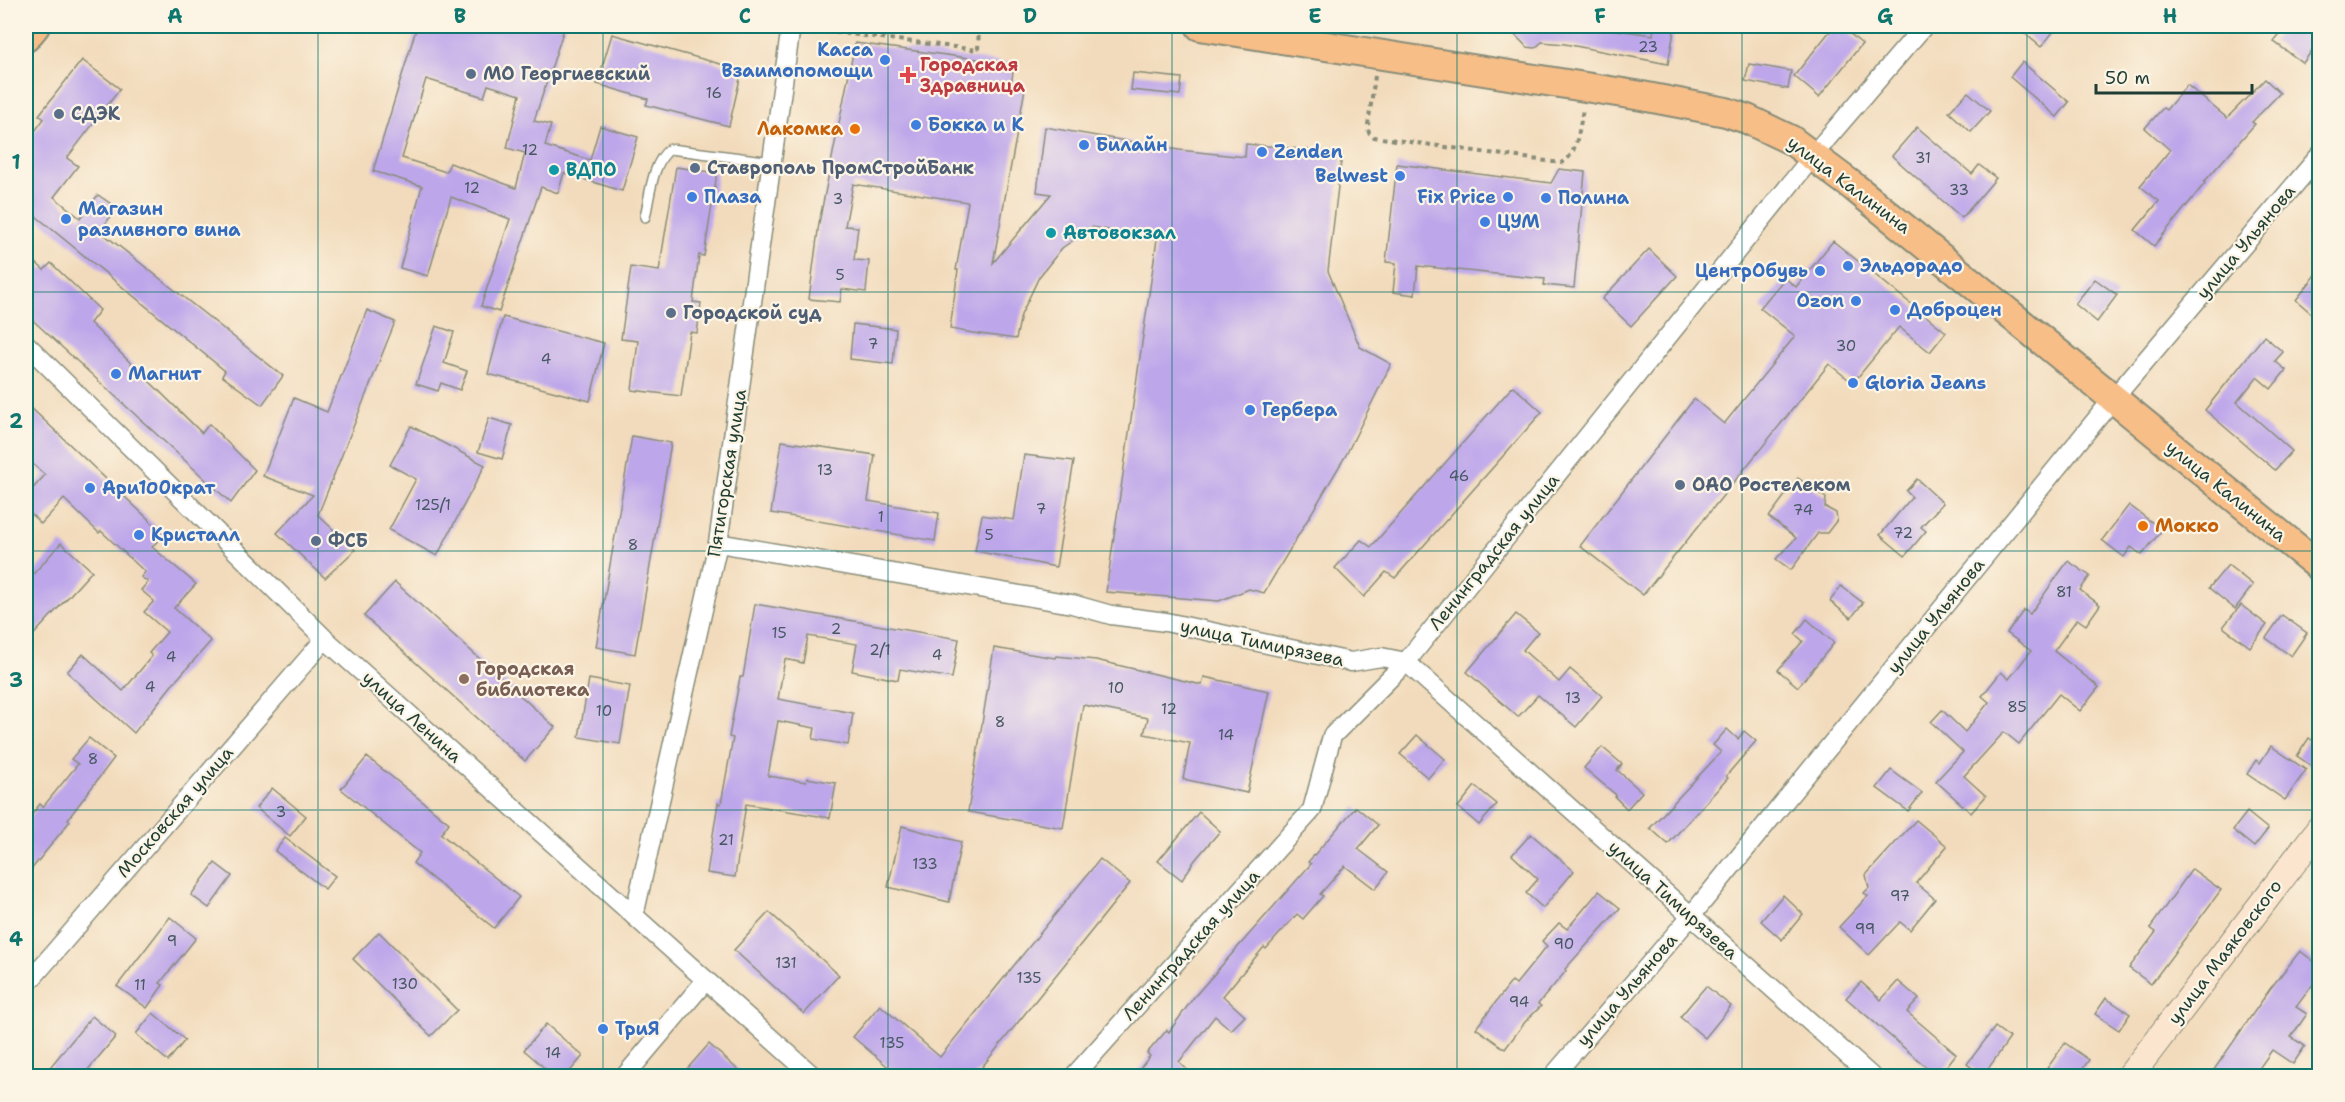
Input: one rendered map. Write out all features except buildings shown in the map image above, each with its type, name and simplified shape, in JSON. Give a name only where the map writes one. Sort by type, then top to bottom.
[{"type":"main road","points":[[26,37],[35,26]]},
{"type":"main road","name":"улица Калинина","points":[[1200,26],[1726,112],[1768,128],[1814,155],[2028,326],[2113,399],[2319,567]]},
{"type":"street","name":"Пятигорская улица","points":[[634,916],[718,543],[791,26]]},
{"type":"street","name":"Ленинградская улица","points":[[1074,1077],[1312,810],[1332,736],[1406,662],[1814,155],[1924,26]]},
{"type":"street","name":"улица Ульянова","points":[[1553,1077],[1691,916],[2113,399],[2319,155]]},
{"type":"street","name":"улица Ленина","points":[[26,344],[325,639],[813,1077]]},
{"type":"street","name":"улица Тимирязева","points":[[718,543],[1072,604],[1111,615],[1166,622],[1351,662],[1381,657],[1406,662],[1871,1077]]},
{"type":"street","name":"Московская улица","points":[[26,985],[325,639]]},
{"type":"street","name":"улица Маяковского","points":[[2130,1077],[2319,828]]},
{"type":"street","points":[[625,1077],[706,980]]},
{"type":"lane","points":[[645,218],[656,171],[663,154],[670,149],[772,162]]},
{"type":"path","points":[[791,26],[978,50],[979,26]]},
{"type":"path","points":[[1378,54],[1368,125],[1369,133],[1374,137],[1561,163],[1569,160],[1573,153],[1588,88]]},
{"type":"place","name":"Касса Взаимопомощи","points":[[885,60]]},
{"type":"place","name":"МО Георгиевский","points":[[471,74]]},
{"type":"place","name":"Городская Здравница","points":[[908,75]]},
{"type":"place","name":"СДЭК","points":[[59,114]]},
{"type":"place","name":"Бокка и К","points":[[916,125]]},
{"type":"place","name":"Лакомка","points":[[855,129]]},
{"type":"place","name":"Билайн","points":[[1084,145]]},
{"type":"place","name":"Zenden","points":[[1262,152]]},
{"type":"place","name":"Ставрополь ПромСтройБанк","points":[[695,168]]},
{"type":"place","name":"ВДПО","points":[[554,170]]},
{"type":"place","name":"Belwest","points":[[1400,176]]},
{"type":"place","name":"Плаза","points":[[692,197]]},
{"type":"place","name":"Fix Price","points":[[1508,197]]},
{"type":"place","name":"Полина","points":[[1546,198]]},
{"type":"place","name":"Магазин разливного вина","points":[[66,219]]},
{"type":"place","name":"ЦУМ","points":[[1485,222]]},
{"type":"place","name":"Автовокзал","points":[[1051,233]]},
{"type":"place","name":"Эльдорадо","points":[[1848,266]]},
{"type":"place","name":"ЦентрОбувь","points":[[1820,271]]},
{"type":"place","name":"Ozon","points":[[1856,301]]},
{"type":"place","name":"Доброцен","points":[[1895,310]]},
{"type":"place","name":"Городской суд","points":[[671,313]]},
{"type":"place","name":"Магнит","points":[[116,374]]},
{"type":"place","name":"Gloria Jeans","points":[[1853,383]]},
{"type":"place","name":"Гербера","points":[[1250,410]]},
{"type":"place","name":"ОАО Ростелеком","points":[[1680,485]]},
{"type":"place","name":"Ари100крат","points":[[90,488]]},
{"type":"place","name":"Мокко","points":[[2143,526]]},
{"type":"place","name":"Кристалл","points":[[139,535]]},
{"type":"place","name":"ФСБ","points":[[316,541]]},
{"type":"place","name":"Городская библиотека","points":[[464,679]]},
{"type":"place","name":"ТриЯ","points":[[603,1029]]}]
